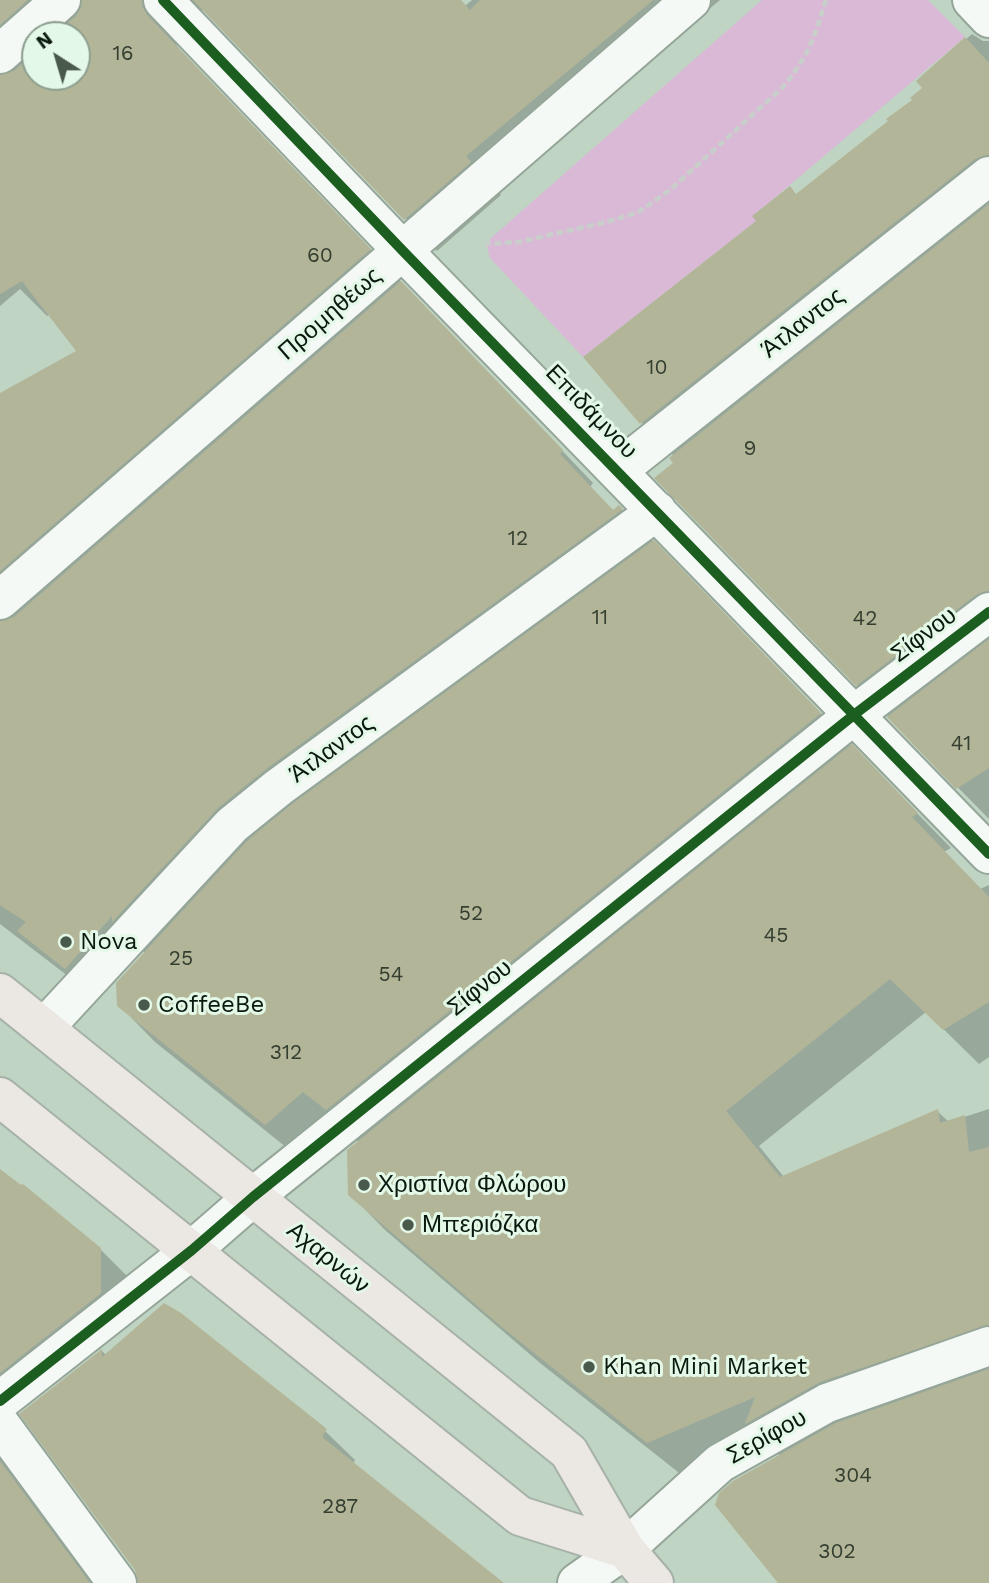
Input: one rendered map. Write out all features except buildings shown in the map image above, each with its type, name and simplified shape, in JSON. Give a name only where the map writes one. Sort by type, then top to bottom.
[{"type":"main road","name":"Αχαρνών","points":[[0,993],[569,1452],[625,1549],[654,1583]]},
{"type":"main road","points":[[0,1097],[520,1516],[625,1549]]},
{"type":"street","points":[[0,54],[61,0]]},
{"type":"street","name":"Επιδάμνου","points":[[163,0],[989,854]]},
{"type":"street","name":"Προμηθέως","points":[[0,600],[691,0]]},
{"type":"street","points":[[972,0],[989,18]]},
{"type":"street","name":"Άτλαντος","points":[[618,470],[989,176]]},
{"type":"street","name":"Άτλαντος","points":[[44,1028],[232,825],[279,787],[657,511]]},
{"type":"street","name":"Σίφνου","points":[[0,1401],[192,1250],[253,1197],[855,714],[989,612]]},
{"type":"street","name":"Σερίφου","points":[[577,1583],[625,1549],[720,1462],[827,1403],[989,1346]]},
{"type":"street","points":[[0,1424],[117,1583]]},
{"type":"path","points":[[480,245],[519,242],[606,222],[637,213],[670,190],[783,87],[812,46],[826,0]]},
{"type":"shaded area","points":[[762,0],[928,0],[965,37],[753,216],[756,221],[583,357],[490,258],[487,247],[491,238]]},
{"type":"cycle path","points":[[163,0],[989,854]]},
{"type":"cycle path","points":[[0,1401],[192,1250],[253,1197],[855,714],[989,612]]},
{"type":"place","name":"Nova","points":[[66,942]]},
{"type":"place","name":"CoffeeBe","points":[[144,1005]]},
{"type":"place","name":"Χριστίνα Φλώρου","points":[[364,1185]]},
{"type":"place","name":"Μπεριόζκα","points":[[408,1225]]},
{"type":"place","name":"Khan Mini Market","points":[[589,1367]]}]
